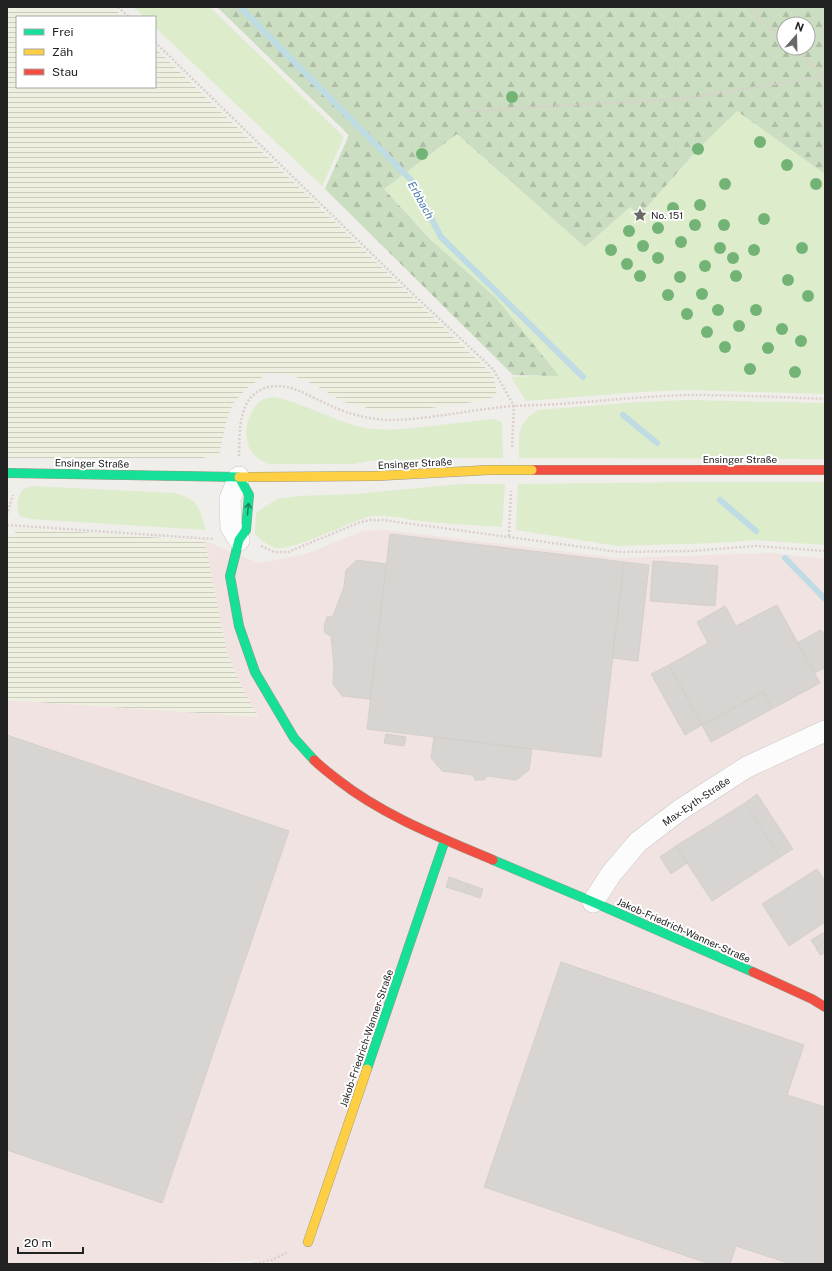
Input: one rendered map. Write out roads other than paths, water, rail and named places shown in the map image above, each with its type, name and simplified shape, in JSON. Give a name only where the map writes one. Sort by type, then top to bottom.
[{"type":"street","name":"Ensinger Straße","points":[[7,473],[239,478],[376,476],[490,470],[825,470]]},
{"type":"street","points":[[239,478],[230,499],[231,527],[239,540]]},
{"type":"street","name":"Jakob-Friedrich-Wanner-Straße","points":[[239,540],[230,576],[239,626],[255,672],[277,712],[294,738],[319,765],[352,791],[385,812],[445,840],[593,902],[765,978],[825,1007]]},
{"type":"street","name":"Max-Eyth-Straße","points":[[593,902],[610,874],[638,842],[680,810],[747,767],[825,731]]},
{"type":"street","name":"Jakob-Friedrich-Wanner-Straße","points":[[308,1242],[445,840]]},
{"type":"waterway","name":"Erbbach","points":[[240,7],[412,181],[441,237],[583,377]]},
{"type":"waterway","name":"Erbbach","points":[[623,415],[657,443]]},
{"type":"waterway","name":"Erbbach","points":[[720,500],[756,531]]},
{"type":"waterway","name":"Erbbach","points":[[785,558],[825,599]]},
{"type":"place","name":"No. 151","points":[[640,215]]}]
